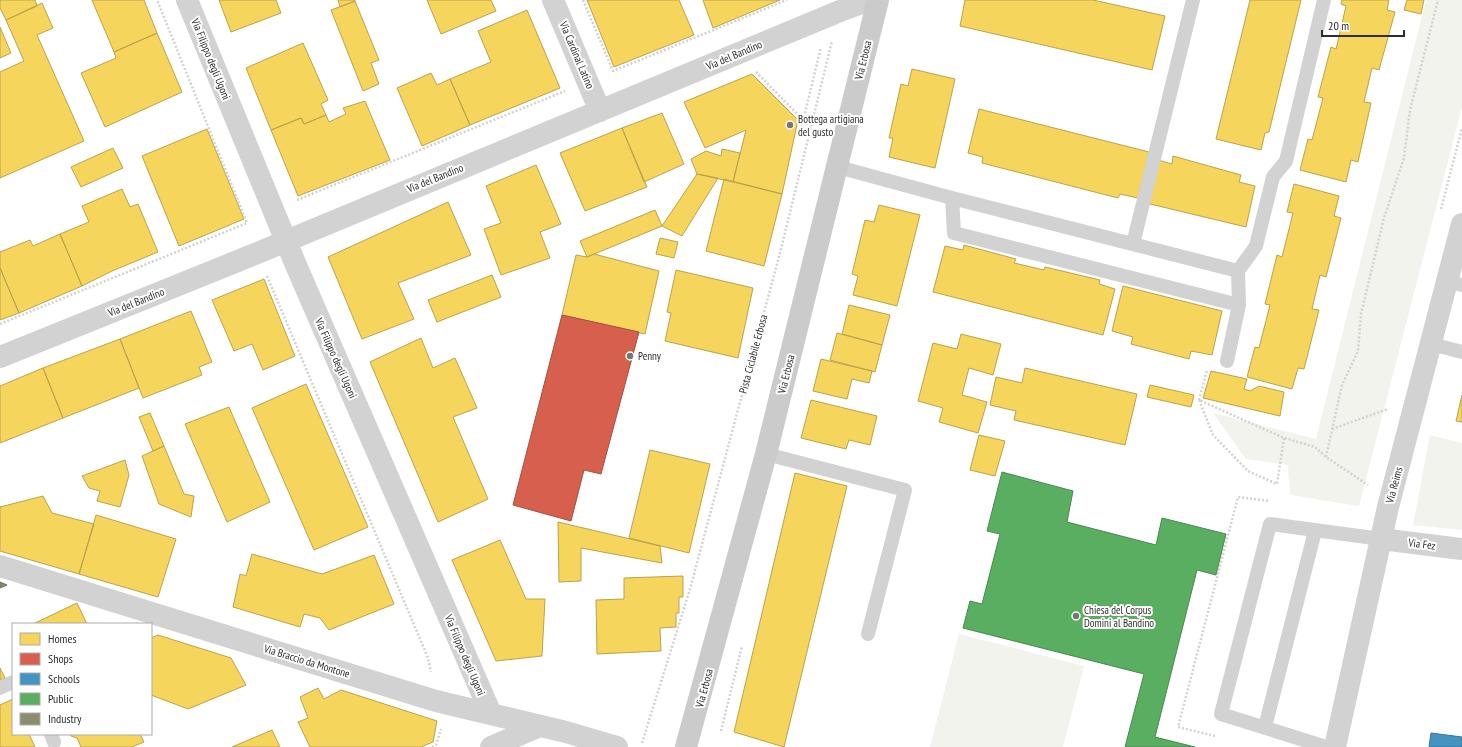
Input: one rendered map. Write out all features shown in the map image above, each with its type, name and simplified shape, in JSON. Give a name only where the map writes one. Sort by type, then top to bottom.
[{"type":"main road","name":"Via Erbosa","points":[[686,747],[695,721],[766,454],[878,0]]},
{"type":"street","name":"Via Filippo degli Ugoni","points":[[187,0],[285,240],[491,714]]},
{"type":"street","name":"Via Cardinal Latino","points":[[553,0],[600,111]]},
{"type":"street","name":"Via del Bandino","points":[[0,357],[255,254],[285,240],[834,13],[870,0]]},
{"type":"street","name":"Via Reims","points":[[1335,747],[1381,539],[1431,344],[1455,283],[1462,224]]},
{"type":"street","name":"Via Fez","points":[[1381,539],[1462,549]]},
{"type":"street","name":"Via Braccio da Montone","points":[[0,566],[436,701],[540,726],[617,747]]},
{"type":"street","points":[[492,747],[540,726]]},
{"type":"lane","points":[[1133,244],[1193,0]]},
{"type":"lane","points":[[1227,362],[1239,305],[1238,271],[1256,246],[1273,177],[1286,161],[1324,0]]},
{"type":"lane","points":[[838,167],[952,198],[1238,271]]},
{"type":"lane","points":[[952,198],[954,233],[1239,305]]},
{"type":"lane","points":[[1431,344],[1462,352]]},
{"type":"lane","points":[[766,454],[905,490],[868,634]]},
{"type":"lane","points":[[1326,747],[1221,714],[1270,524],[1381,539]]},
{"type":"lane","points":[[1265,727],[1315,531]]},
{"type":"lane","points":[[0,688],[12,682]]},
{"type":"path","points":[[0,324],[247,223],[157,0]]},
{"type":"path","points":[[584,0],[613,71],[787,0]]},
{"type":"path","points":[[1326,457],[1342,385],[1358,350],[1361,314],[1384,218],[1404,158],[1410,110],[1438,0]]},
{"type":"path","points":[[803,121],[834,13]]},
{"type":"path","name":"Pista Ciclabile Erbosa","points":[[641,747],[655,706],[692,582],[765,310],[811,128],[834,13]]},
{"type":"path","points":[[756,72],[811,128]]},
{"type":"path","points":[[293,194],[296,201],[565,91]]},
{"type":"path","points":[[1440,212],[1462,128]]},
{"type":"path","points":[[266,275],[425,651],[432,676]]},
{"type":"path","points":[[1227,362],[1209,362],[1199,400],[1213,435],[1248,471],[1277,484],[1284,438]]},
{"type":"path","points":[[1199,400],[1284,438],[1315,447],[1326,457],[1371,487],[1372,480]]},
{"type":"path","points":[[1332,429],[1390,409],[1388,416]]},
{"type":"path","points":[[1222,738],[1178,727],[1238,497],[1270,501]]},
{"type":"path","points":[[432,747],[436,745],[441,727]]},
{"type":"shaded area","points":[[1426,0],[1462,0],[1462,107],[1359,506],[1290,495],[1288,465],[1246,459],[1213,413],[1316,439]]},
{"type":"shaded area","points":[[1430,435],[1462,443],[1462,530],[1413,525]]},
{"type":"shaded area","points":[[959,634],[1084,666],[1063,747],[930,747]]},
{"type":"building: Homes","points":[[0,0],[35,0],[37,6],[6,20],[0,8]]},
{"type":"building: Homes","points":[[92,0],[144,0],[157,33],[114,52]]},
{"type":"building: Homes","points":[[219,0],[276,0],[281,13],[231,32]]},
{"type":"building: Homes","points":[[338,0],[355,0],[355,1],[340,7]]},
{"type":"building: Homes","points":[[427,0],[491,0],[496,11],[441,34]]},
{"type":"building: Homes","points":[[587,0],[679,0],[694,35],[614,67]]},
{"type":"building: Homes","points":[[703,0],[780,0],[713,28]]},
{"type":"building: Homes","points":[[965,0],[1093,0],[1165,16],[1152,70],[960,26]]},
{"type":"building: Homes","points":[[1250,0],[1301,0],[1269,132],[1265,133],[1261,150],[1216,139]]},
{"type":"building: Homes","points":[[1342,0],[1389,0],[1387,10],[1395,12],[1379,70],[1372,68],[1364,102],[1371,103],[1358,162],[1351,160],[1346,182],[1300,170],[1308,139],[1312,140],[1323,98],[1318,97],[1331,47],[1336,49],[1346,6],[1341,4]]},
{"type":"building: Homes","points":[[1407,0],[1424,0],[1421,14],[1404,10]]},
{"type":"building: Homes","points":[[355,1],[379,60],[371,63],[379,84],[363,91],[331,10]]},
{"type":"building: Homes","points":[[42,3],[53,28],[37,35],[84,141],[0,178],[0,72],[24,61],[6,20]]},
{"type":"building: Homes","points":[[527,10],[560,88],[470,125],[450,79],[491,62],[478,31]]},
{"type":"building: Homes","points":[[0,27],[11,53],[0,58]]},
{"type":"building: Homes","points":[[157,33],[182,92],[105,127],[81,73],[116,58],[114,52]]},
{"type":"building: Homes","points":[[303,43],[328,100],[321,104],[326,115],[304,124],[301,118],[271,130],[246,68]]},
{"type":"building: Homes","points":[[912,69],[955,79],[935,168],[889,157],[893,138],[889,138],[901,84],[908,86]]},
{"type":"building: Homes","points":[[431,73],[437,85],[450,79],[470,125],[422,146],[397,88]]},
{"type":"building: Homes","points":[[752,74],[798,120],[782,194],[733,182],[746,130],[705,148],[684,102]]},
{"type":"building: Homes","points":[[365,101],[390,160],[298,196],[271,130],[301,118],[304,124],[326,115],[329,122],[346,114],[343,108]]},
{"type":"building: Homes","points":[[979,109],[1149,152],[1138,198],[1120,194],[1118,198],[982,163],[983,157],[968,153]]},
{"type":"building: Homes","points":[[662,113],[684,164],[644,182],[622,128]]},
{"type":"building: Homes","points":[[622,128],[647,187],[585,211],[560,153]]},
{"type":"building: Homes","points":[[207,129],[244,219],[179,246],[142,156]]},
{"type":"building: Homes","points":[[113,148],[123,168],[81,187],[71,167]]},
{"type":"building: Homes","points":[[722,149],[740,153],[733,182],[697,174],[691,159],[706,151],[721,156]]},
{"type":"building: Homes","points":[[1173,156],[1241,175],[1239,182],[1255,186],[1246,227],[1146,203],[1155,159],[1172,164]]},
{"type":"building: Homes","points":[[536,165],[561,224],[540,232],[550,258],[501,275],[484,229],[501,223],[486,186]]},
{"type":"building: Homes","points":[[697,174],[718,178],[682,236],[662,226]]},
{"type":"building: Homes","points":[[724,179],[782,194],[764,266],[706,251]]},
{"type":"building: Homes","points":[[1294,184],[1339,196],[1334,216],[1341,218],[1326,277],[1320,275],[1312,309],[1319,310],[1304,369],[1298,368],[1292,389],[1247,377],[1255,347],[1259,348],[1270,305],[1265,304],[1277,255],[1282,257],[1293,213],[1287,212]]},
{"type":"building: Homes","points":[[122,189],[130,207],[138,204],[158,252],[112,271],[82,286],[60,234],[89,222],[82,206]]},
{"type":"building: Homes","points":[[448,202],[471,255],[398,283],[414,319],[362,339],[328,257]]},
{"type":"building: Homes","points":[[879,205],[920,215],[897,306],[853,295],[858,276],[852,274],[865,220],[874,222]]},
{"type":"building: Homes","points":[[655,210],[662,226],[587,257],[580,241]]},
{"type":"building: Homes","points":[[60,234],[82,286],[19,313],[0,268],[0,252],[30,240],[33,246]]},
{"type":"building: Homes","points":[[660,238],[678,242],[674,258],[656,254]]},
{"type":"building: Homes","points":[[964,245],[1016,259],[1014,263],[1044,270],[1045,267],[1100,280],[1099,284],[1115,289],[1103,335],[933,292],[945,246],[963,250]]},
{"type":"building: Homes","points":[[594,254],[659,271],[645,334],[562,315],[576,255],[587,257]]},
{"type":"building: Homes","points":[[0,268],[19,313],[0,320]]},
{"type":"building: Homes","points":[[676,270],[753,288],[738,358],[665,341],[671,313],[667,312]]},
{"type":"building: Homes","points":[[492,275],[501,297],[437,322],[428,300]]},
{"type":"building: Homes","points":[[264,279],[295,356],[263,370],[252,344],[234,351],[212,300]]},
{"type":"building: Homes","points":[[1123,286],[1222,311],[1212,355],[1191,351],[1189,359],[1131,344],[1133,337],[1112,331]]},
{"type":"building: Homes","points":[[849,305],[890,315],[882,345],[842,334]]},
{"type":"building: Homes","points":[[191,311],[212,362],[199,367],[202,375],[143,398],[120,339]]},
{"type":"building: Homes","points":[[837,333],[882,345],[875,372],[830,360]]},
{"type":"building: Homes","points":[[961,334],[1001,344],[993,375],[969,368],[962,395],[987,402],[978,433],[939,422],[943,408],[918,401],[933,343],[957,349]]},
{"type":"building: Homes","points":[[421,338],[433,368],[455,358],[477,408],[453,417],[488,499],[438,522],[370,362]]},
{"type":"building: Homes","points":[[120,339],[139,388],[63,418],[43,368]]},
{"type":"building: Homes","points":[[821,359],[872,371],[869,383],[852,379],[847,399],[813,391]]},
{"type":"building: Homes","points":[[43,368],[63,418],[0,443],[0,386]]},
{"type":"building: Homes","points":[[1025,368],[1137,394],[1125,445],[1014,420],[1016,411],[990,405],[996,377],[1022,383]]},
{"type":"building: Homes","points":[[1211,371],[1247,379],[1244,389],[1250,391],[1259,386],[1284,392],[1280,416],[1203,398]]},
{"type":"building: Homes","points":[[306,384],[368,527],[314,550],[252,408]]},
{"type":"building: Homes","points":[[1150,385],[1194,395],[1191,407],[1147,397]]},
{"type":"building: Homes","points":[[1462,395],[1462,422],[1456,421]]},
{"type":"building: Homes","points":[[811,400],[877,416],[870,445],[849,440],[846,449],[801,438]]},
{"type":"building: Homes","points":[[229,407],[270,502],[227,522],[185,424]]},
{"type":"building: Homes","points":[[150,413],[164,446],[153,451],[139,417]]},
{"type":"building: Homes","points":[[979,435],[1005,441],[995,476],[970,470]]},
{"type":"building: Homes","points":[[164,446],[184,494],[194,496],[191,517],[159,504],[142,456]]},
{"type":"building: Homes","points":[[650,450],[710,464],[689,553],[629,538]]},
{"type":"building: Homes","points":[[125,460],[129,475],[120,507],[97,501],[100,491],[89,488],[82,476]]},
{"type":"building: Homes","points":[[795,473],[847,486],[784,747],[734,732]]},
{"type":"building: Homes","points":[[43,496],[52,513],[94,524],[79,574],[0,551],[0,507]]},
{"type":"building: Homes","points":[[96,515],[176,539],[158,597],[79,574]]},
{"type":"building: Homes","points":[[558,522],[660,546],[662,563],[581,548],[581,581],[559,582]]},
{"type":"building: Homes","points":[[500,540],[526,599],[545,599],[542,656],[496,661],[452,560]]},
{"type":"building: Homes","points":[[252,554],[322,574],[374,555],[394,604],[329,630],[320,618],[304,614],[300,627],[233,607],[240,574],[246,576]]},
{"type":"building: Homes","points":[[683,576],[683,597],[679,597],[679,613],[676,613],[676,627],[660,628],[661,651],[597,654],[596,600],[624,599],[624,578]]},
{"type":"building: Homes","points":[[77,603],[87,623],[35,623]]},
{"type":"building: Homes","points":[[158,635],[231,658],[246,685],[188,709],[152,695],[152,638]]},
{"type":"building: Homes","points":[[0,668],[5,678],[0,680]]},
{"type":"building: Homes","points":[[318,688],[324,699],[341,690],[437,721],[433,742],[421,747],[310,747],[298,722],[308,718],[300,697]]},
{"type":"building: Homes","points":[[12,699],[12,735],[29,735],[35,747],[0,747],[0,705]]},
{"type":"building: Homes","points":[[272,730],[280,747],[232,747]]},
{"type":"building: Homes","points":[[140,735],[144,742],[132,747],[81,747],[77,738],[71,736]]},
{"type":"building: Shops","points":[[562,315],[639,332],[601,474],[584,470],[571,521],[513,505]]},
{"type":"building: Schools","points":[[1431,733],[1462,737],[1462,747],[1429,747]]},
{"type":"building: Public","name":"Chiesa del Corpus Domini al Bandino","points":[[1002,472],[1073,491],[1067,522],[1156,545],[1162,518],[1226,534],[1216,575],[1197,570],[1155,737],[1195,747],[1125,747],[1144,674],[963,628],[970,601],[982,604],[1000,534],[987,531]]},
{"type":"building: Industry","points":[[0,582],[7,585],[0,588]]},
{"type":"place","name":"Bottega artigiana del gusto","points":[[790,125]]},
{"type":"place","name":"Penny","points":[[630,356]]},
{"type":"place","name":"Chiesa del Corpus Domini al Bandino","points":[[1076,616]]}]
